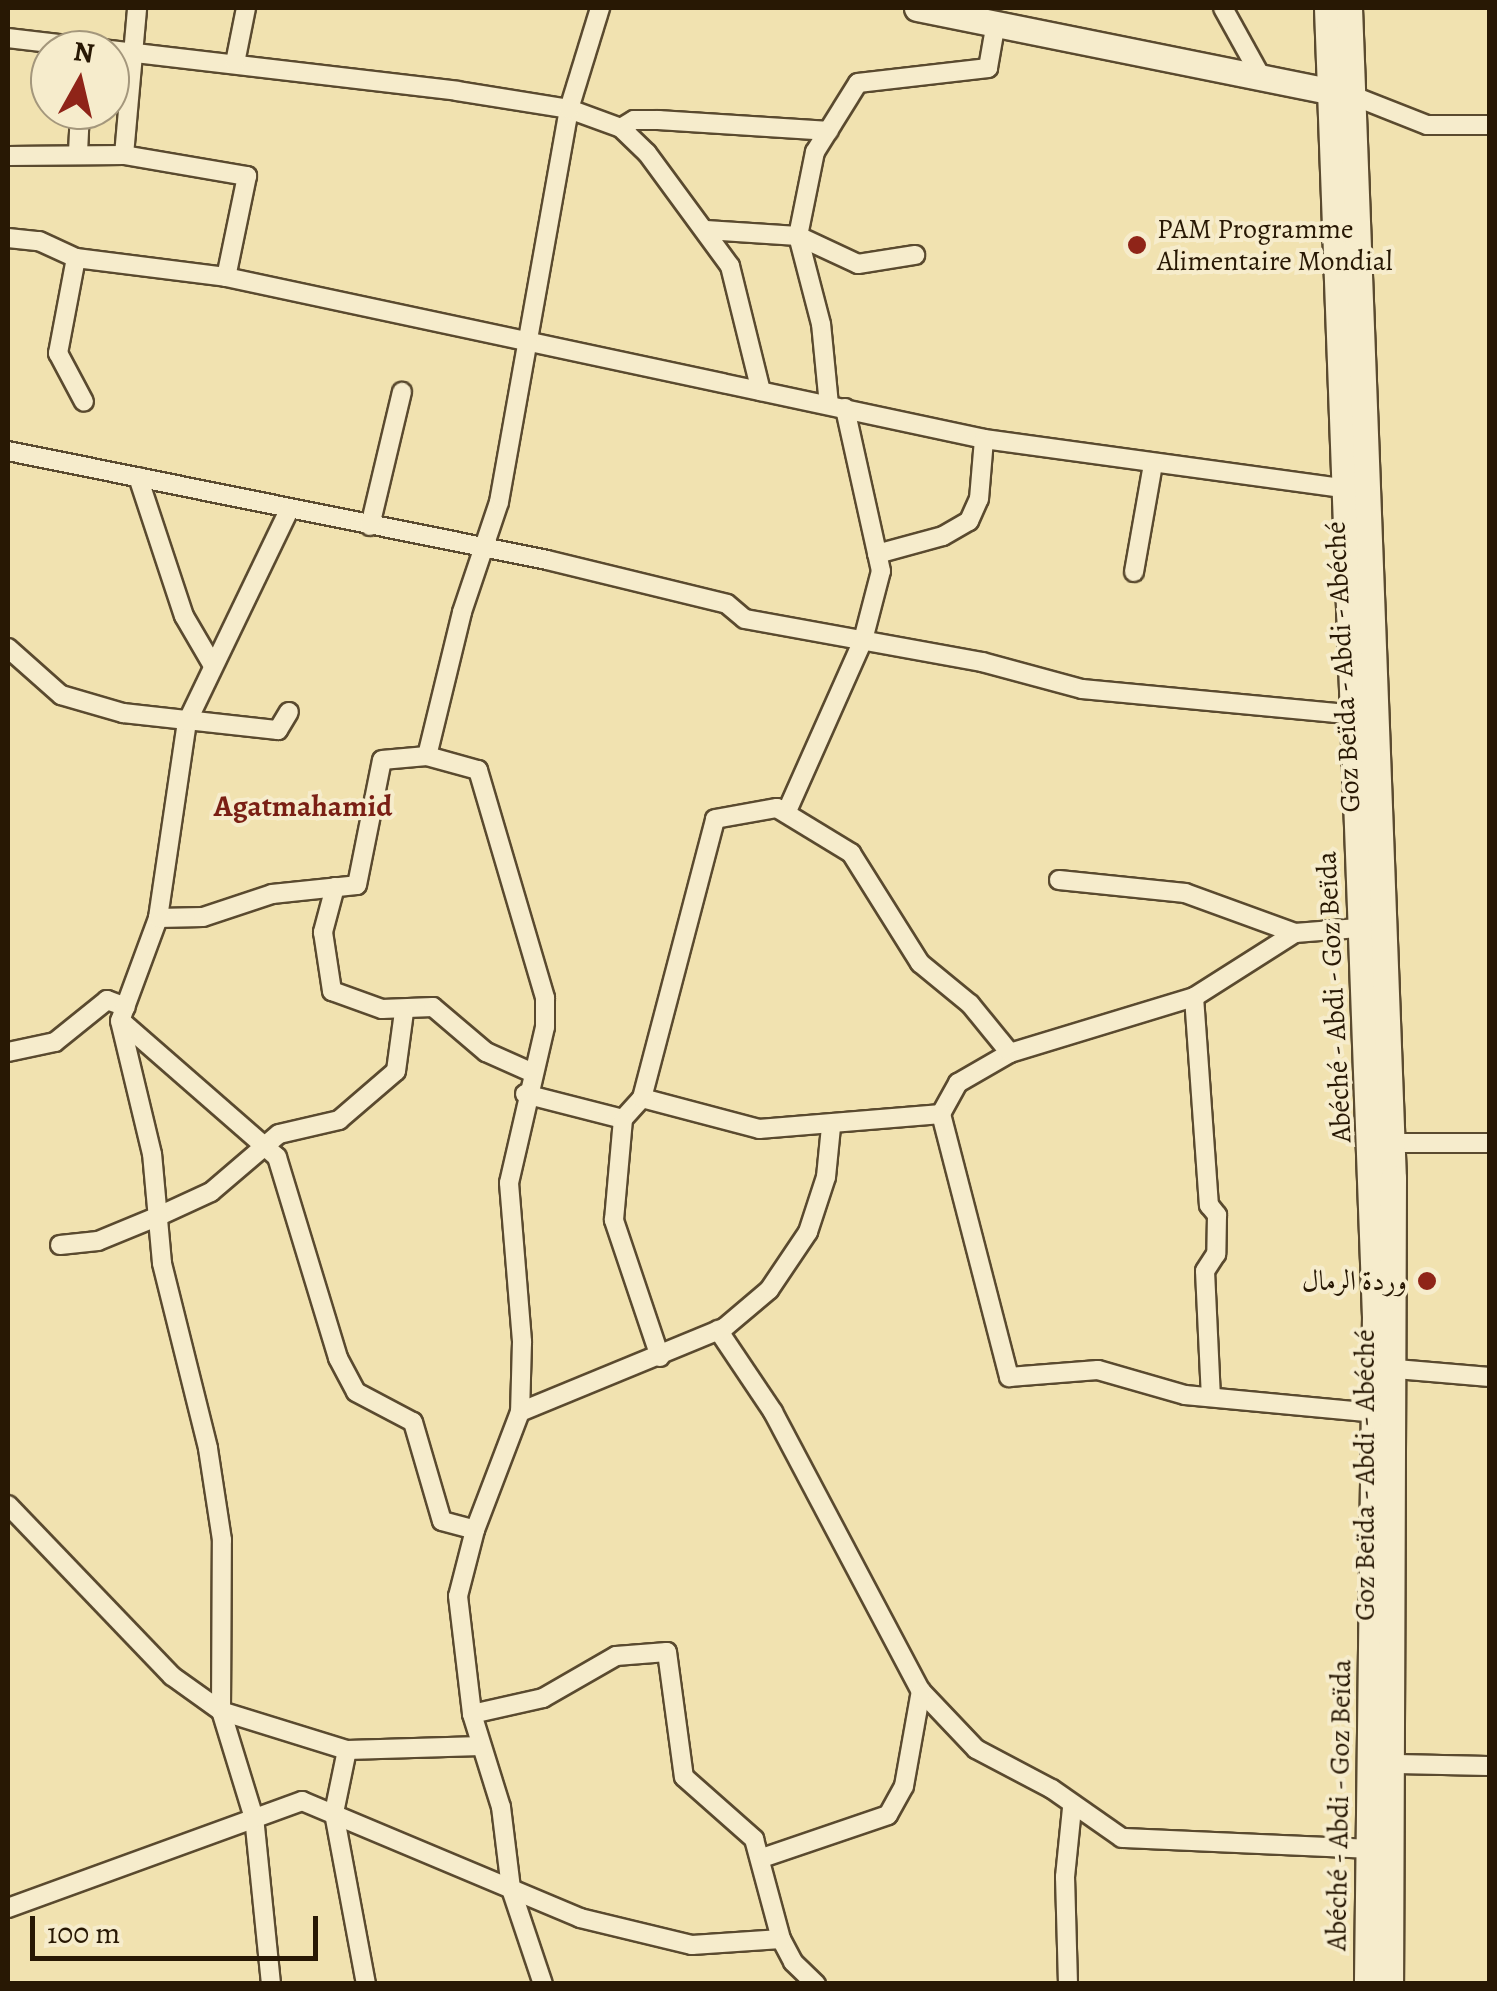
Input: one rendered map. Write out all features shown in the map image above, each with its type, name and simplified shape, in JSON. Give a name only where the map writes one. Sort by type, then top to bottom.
[{"type":"main road","points":[[917,8],[1258,73],[1340,94]]},
{"type":"main road","name":"Abéché - Abdi - Goz Beïda","points":[[1327,8],[1340,94],[1343,488],[1355,715],[1358,928],[1381,1143],[1367,1984]]},
{"type":"main road","name":"Goz Beïda - Abdi - Abéché","points":[[1349,8],[1340,94],[1381,1143],[1396,1369],[1390,1984]]},
{"type":"street","points":[[124,155],[137,8]]},
{"type":"street","points":[[236,63],[246,8]]},
{"type":"street","points":[[428,756],[480,551],[499,502],[569,108],[600,8]]},
{"type":"street","points":[[1223,8],[1258,73]]},
{"type":"street","points":[[788,812],[863,640],[880,571],[798,236],[804,187],[829,131],[858,83],[988,68],[996,22]]},
{"type":"street","points":[[131,52],[569,108],[620,128],[706,230],[739,287],[762,391]]},
{"type":"street","points":[[1340,94],[1427,125],[1490,126]]},
{"type":"street","points":[[620,128],[634,120],[659,120],[829,131]]},
{"type":"street","points":[[78,153],[79,130]]},
{"type":"street","points":[[8,156],[124,155],[247,176],[226,277]]},
{"type":"street","points":[[706,230],[798,236],[858,264],[915,255]]},
{"type":"street","points":[[8,238],[39,241],[76,258],[226,277],[984,439],[1343,488]]},
{"type":"street","points":[[76,258],[58,353],[84,402]]},
{"type":"street","points":[[370,526],[402,392]]},
{"type":"street","points":[[877,554],[943,536],[968,521],[978,499],[984,439]]},
{"type":"street","points":[[8,450],[480,551],[547,560],[727,604],[746,619],[863,640],[1082,689],[1355,715]]},
{"type":"street","points":[[1134,572],[1153,464]]},
{"type":"street","points":[[138,478],[184,616],[212,664]]},
{"type":"street","points":[[271,1984],[254,1818],[221,1711],[222,1540],[195,1379],[162,1263],[161,1215],[123,1014],[158,918],[188,722],[212,664],[290,508]]},
{"type":"street","points":[[8,648],[61,695],[188,722],[278,730],[289,712]]},
{"type":"street","points":[[158,918],[203,916],[272,894],[359,882],[382,760],[428,756],[478,770],[545,998],[533,1073],[525,1094],[508,1216],[522,1342],[520,1412],[475,1530],[458,1596],[472,1714],[501,1807],[510,1888],[543,1984]]},
{"type":"street","points":[[660,1357],[614,1220],[623,1119],[642,1098],[715,819],[758,808],[788,812],[851,854],[920,963],[970,1004],[1010,1053]]},
{"type":"street","points":[[1059,880],[1185,893],[1295,932],[1358,928]]},
{"type":"street","points":[[335,887],[323,932],[332,992],[404,1012],[423,1007],[444,1012],[486,1052],[533,1073]]},
{"type":"street","points":[[1295,932],[1194,997],[1010,1053],[958,1083],[942,1114],[1009,1377],[1098,1370],[1211,1397],[1374,1412]]},
{"type":"street","points":[[1194,997],[1209,1205],[1216,1216],[1216,1254],[1205,1271],[1211,1397]]},
{"type":"street","points":[[8,1052],[54,1042],[106,1000],[265,1144],[277,1157],[338,1358],[356,1392],[368,1404],[413,1422],[442,1521],[475,1530]]},
{"type":"street","points":[[60,1245],[98,1241],[161,1215],[211,1192],[265,1144],[339,1120],[383,1087],[401,1054],[404,1012]]},
{"type":"street","points":[[525,1094],[623,1119]]},
{"type":"street","points":[[642,1098],[760,1129],[831,1127],[942,1114]]},
{"type":"street","points":[[520,1412],[718,1330],[768,1290],[803,1243],[826,1177],[831,1127]]},
{"type":"street","points":[[1381,1143],[1490,1142]]},
{"type":"street","points":[[718,1330],[773,1412],[921,1691],[976,1749],[1052,1789],[1072,1808],[1122,1838],[1368,1849]]},
{"type":"street","points":[[1396,1369],[1490,1377]]},
{"type":"street","points":[[8,1505],[183,1686],[221,1711],[347,1750],[481,1746]]},
{"type":"street","points":[[472,1714],[543,1698],[616,1656],[667,1652],[684,1777],[748,1831],[762,1858],[781,1939],[793,1962],[816,1984]]},
{"type":"street","points":[[762,1858],[888,1815],[904,1786],[921,1691]]},
{"type":"street","points":[[347,1750],[334,1813],[366,1984]]},
{"type":"street","points":[[1394,1764],[1490,1766]]},
{"type":"street","points":[[8,1908],[302,1802],[580,1918],[692,1945],[781,1939]]},
{"type":"street","points":[[1068,1984],[1065,1877],[1072,1808]]},
{"type":"place","name":"PAM Programme Alimentaire Mondial","points":[[1137,245]]},
{"type":"place","name":"وردة الرمال","points":[[1427,1281]]},
{"type":"district","name":"Agatmahamid","points":[[303,806]]}]
